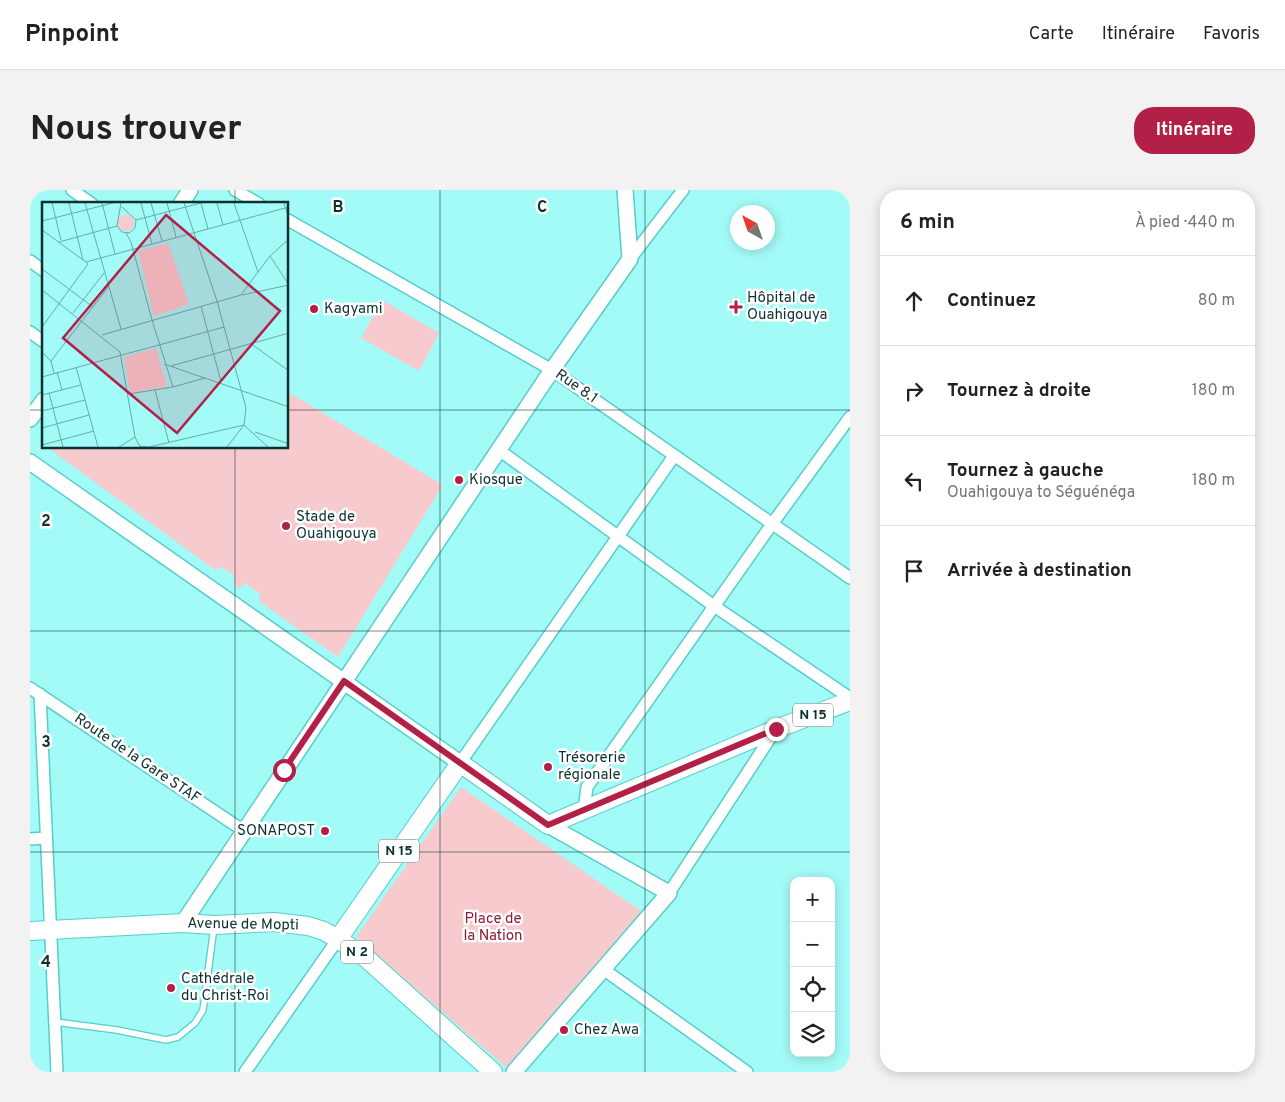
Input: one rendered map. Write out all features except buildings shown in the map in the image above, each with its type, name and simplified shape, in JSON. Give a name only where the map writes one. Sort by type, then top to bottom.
[{"type":"main road","points":[[182,202],[190,190]]},
{"type":"main road","points":[[183,923],[552,370],[630,259],[625,190]]},
{"type":"main road","points":[[30,419],[42,403]]},
{"type":"main road","points":[[30,462],[548,825],[669,893],[514,1072]]},
{"type":"main road","name":"N 15","points":[[548,825],[776,729],[850,700]]},
{"type":"main road","name":"N 15","points":[[338,939],[460,763]]},
{"type":"main road","name":"Avenue de Mopti","points":[[30,931],[183,923],[274,922],[308,926],[324,931],[366,958],[494,1072]]},
{"type":"street","points":[[72,190],[89,202]]},
{"type":"street","points":[[235,190],[256,202]]},
{"type":"street","points":[[630,259],[683,190]]},
{"type":"street","name":"Rue 8.1","points":[[289,221],[552,370],[850,578]]},
{"type":"street","points":[[30,262],[42,270]]},
{"type":"street","points":[[30,332],[42,341]]},
{"type":"street","points":[[584,810],[587,787],[772,524],[850,417]]},
{"type":"street","points":[[838,435],[850,434]]},
{"type":"street","points":[[499,450],[714,606],[850,700]]},
{"type":"street","points":[[460,763],[674,456]]},
{"type":"street","points":[[35,691],[46,838],[57,1072]]},
{"type":"street","name":"Route de la Gare STAF","points":[[35,691],[244,831]]},
{"type":"street","points":[[669,893],[776,729]]},
{"type":"street","points":[[30,839],[46,838]]},
{"type":"street","points":[[245,1072],[338,939]]},
{"type":"street","points":[[603,969],[747,1072]]},
{"type":"lane","points":[[55,1022],[117,1030],[166,1040],[178,1037],[195,1023],[202,1010],[214,924]]},
{"type":"green space","points":[[382,300],[439,333],[419,371],[361,338]]},
{"type":"green space","name":"Stade de Ouahigouya","points":[[289,393],[443,485],[338,657],[260,602],[259,593],[245,583],[240,588],[233,584],[235,576],[222,567],[215,570],[49,449],[289,449]]},
{"type":"green space","name":"Place de la Nation","points":[[461,787],[641,911],[508,1069],[356,937]]},
{"type":"place","name":"Hôpital de Ouahigouya","points":[[736,307]]},
{"type":"place","name":"Kagyami","points":[[314,309]]},
{"type":"place","name":"Kiosque","points":[[459,480]]},
{"type":"place","name":"Stade de Ouahigouya","points":[[286,526]]},
{"type":"place","name":"Trésorerie régionale","points":[[548,767]]},
{"type":"place","name":"SONAPOST","points":[[325,831]]},
{"type":"place","name":"Cathédrale du Christ-Roi","points":[[171,988]]},
{"type":"place","name":"Chez Awa","points":[[564,1030]]},
{"type":"route","points":[[284,770],[344,681],[548,825],[776,729]]}]
